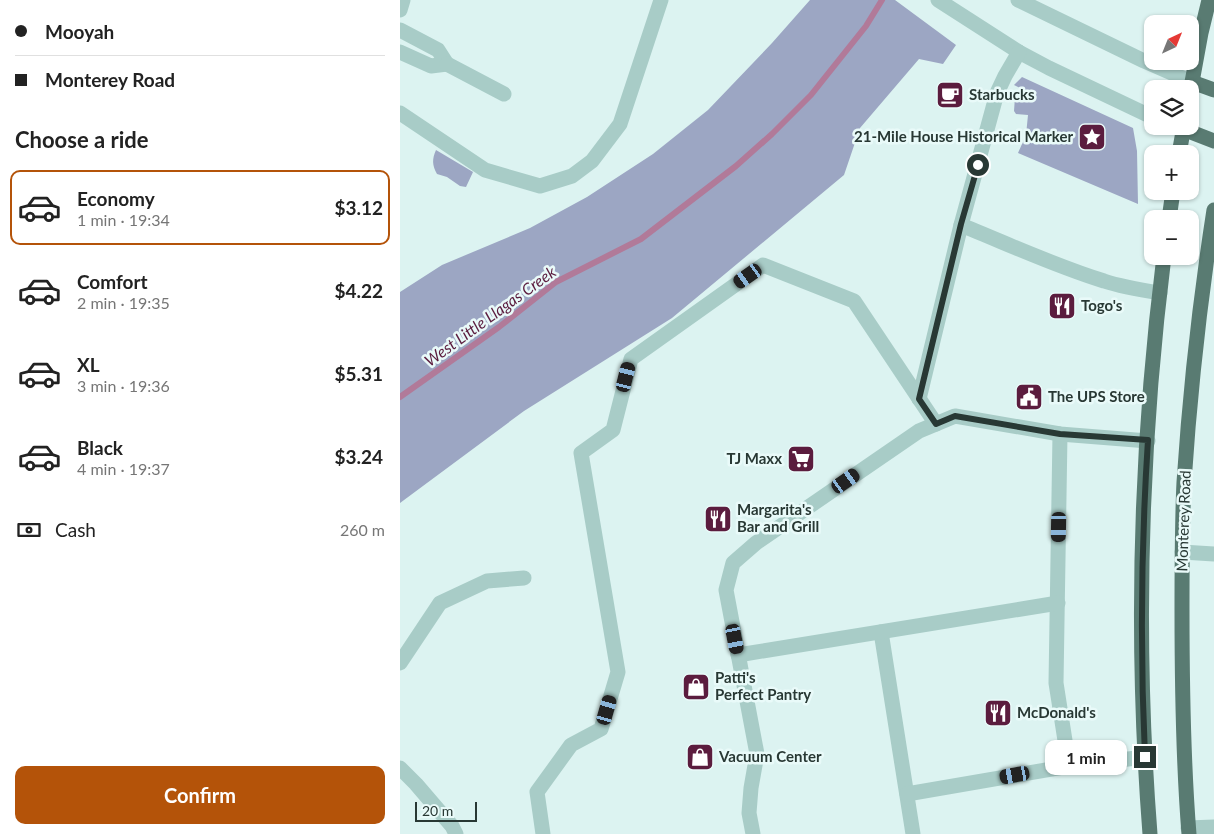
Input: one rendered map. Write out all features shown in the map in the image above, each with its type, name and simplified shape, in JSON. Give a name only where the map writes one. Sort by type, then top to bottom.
[{"type":"main road","points":[[1192,80],[1209,0]]},
{"type":"main road","points":[[1199,88],[1214,90]]},
{"type":"main road","points":[[1199,135],[1214,141]]},
{"type":"main road","name":"Monterey Road","points":[[1188,831],[1182,698],[1184,482],[1194,364],[1214,210]]},
{"type":"main road","points":[[1150,834],[1145,757],[1141,624],[1142,543],[1148,440],[1163,265]]},
{"type":"street","points":[[400,10],[403,0]]},
{"type":"street","points":[[400,113],[485,170],[540,186],[572,176],[592,161],[620,124],[660,0]]},
{"type":"street","points":[[938,0],[1019,52],[1144,113]]},
{"type":"street","points":[[1018,0],[1144,61],[1178,80]]},
{"type":"street","points":[[400,30],[438,50],[447,64],[504,94]]},
{"type":"street","points":[[400,52],[431,66],[447,64]]},
{"type":"street","points":[[919,399],[961,224],[997,93],[1019,52]]},
{"type":"street","points":[[961,224],[1104,281],[1160,293]]},
{"type":"street","points":[[543,834],[538,792],[571,745],[601,729],[618,672],[581,453],[614,430],[631,359],[763,265],[854,301],[936,424]]},
{"type":"street","points":[[753,834],[749,813],[757,754],[726,590],[733,563],[756,543],[919,431],[955,416],[1060,434],[1148,440]]},
{"type":"street","points":[[1060,434],[1056,683],[1069,766]]},
{"type":"street","points":[[1182,552],[1214,554]]},
{"type":"street","points":[[400,664],[440,603],[488,581],[524,578]]},
{"type":"street","points":[[738,655],[1058,604]]},
{"type":"street","points":[[881,632],[914,834]]},
{"type":"street","points":[[907,794],[1069,766],[1145,757]]},
{"type":"street","points":[[400,768],[452,826],[456,834]]},
{"type":"street","points":[[1188,831],[1214,826]]},
{"type":"shaded area","points":[[810,0],[895,0],[956,45],[943,64],[919,59],[860,128],[844,175],[672,318],[524,411],[400,503],[400,292],[442,265],[530,228],[587,197],[653,154],[708,110]]},
{"type":"shaded area","points":[[1022,77],[1133,128],[1137,151],[1138,204],[1018,153],[1026,135],[1028,115],[1016,114],[1014,111],[1015,97],[1020,88],[1014,85]]},
{"type":"shaded area","points":[[436,150],[473,172],[466,187],[460,186],[447,177],[437,174],[433,162]]},
{"type":"waterway","name":"West Little Llagas Creek","points":[[400,397],[499,327],[556,282],[641,239],[736,166],[772,134],[811,95],[866,26],[882,0]]},
{"type":"place","name":"Starbucks","points":[[950,95]]},
{"type":"place","name":"21-Mile House Historical Marker","points":[[1092,137]]},
{"type":"place","name":"Togo's","points":[[1062,306]]},
{"type":"place","name":"The UPS Store","points":[[1029,397]]},
{"type":"place","name":"TJ Maxx","points":[[801,459]]},
{"type":"place","name":"Margarita's Bar and Grill","points":[[718,519]]},
{"type":"place","name":"Patti's Perfect Pantry","points":[[696,687]]},
{"type":"place","name":"McDonald's","points":[[998,713]]},
{"type":"place","name":"Vacuum Center","points":[[700,757]]},
{"type":"route","points":[[978,165],[961,224],[919,399],[936,424],[955,416],[1060,434],[1148,440],[1142,552],[1141,624],[1145,757]]}]
